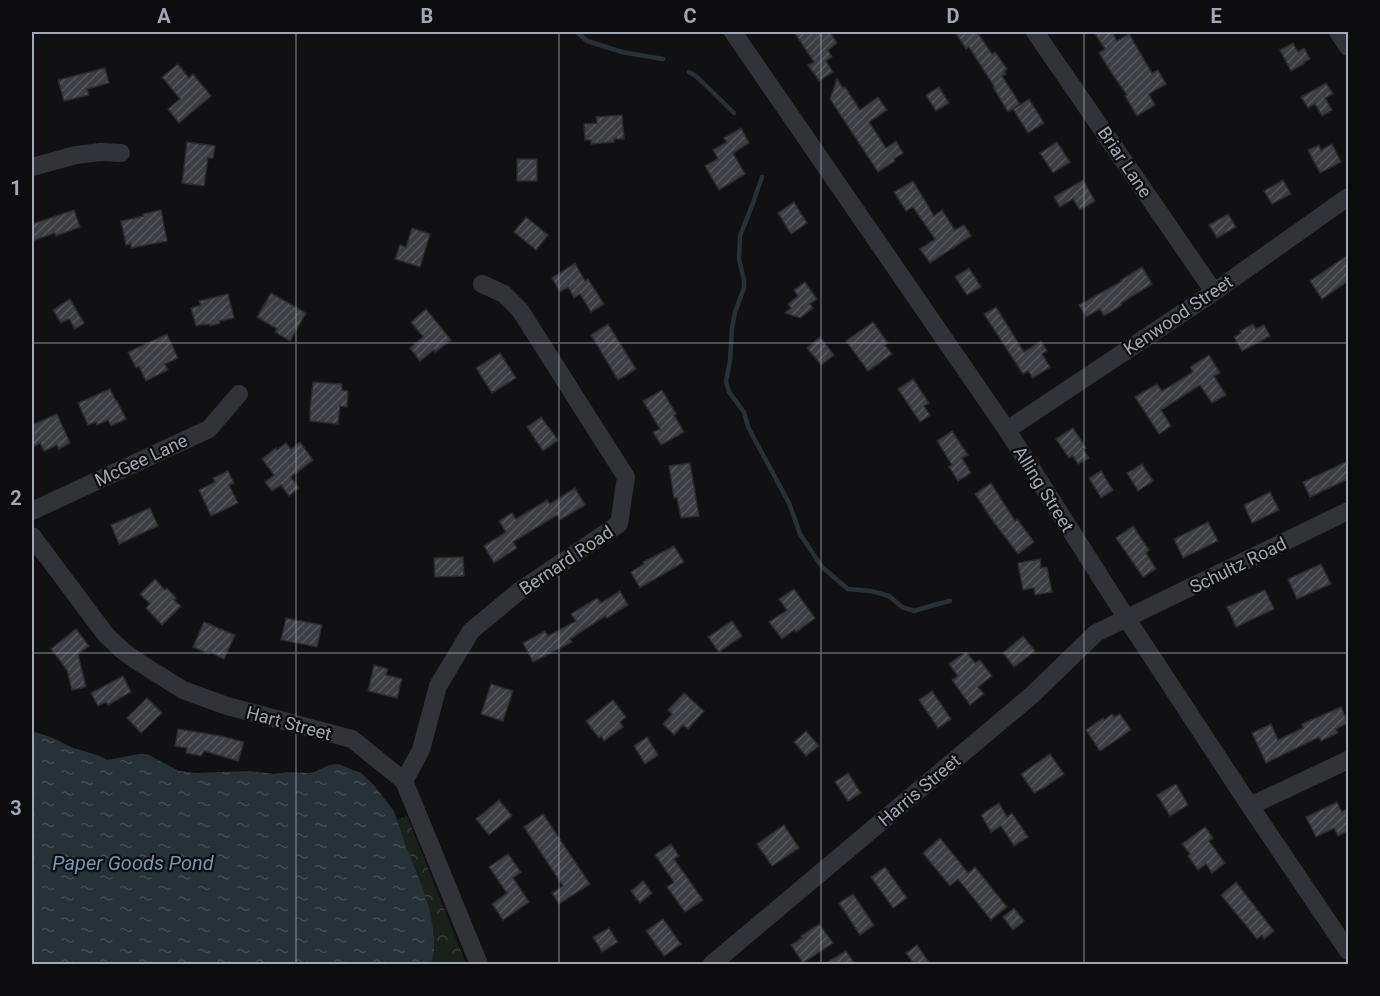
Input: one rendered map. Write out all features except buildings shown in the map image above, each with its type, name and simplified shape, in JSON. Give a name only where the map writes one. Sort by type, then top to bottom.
[{"type":"street","name":"Alling Street","points":[[733,32],[1006,430],[1250,807],[1348,951]]},
{"type":"street","name":"Briar Lane","points":[[1035,32],[1214,292]]},
{"type":"street","points":[[1338,32],[1348,47]]},
{"type":"street","points":[[32,167],[76,155],[101,152],[121,153]]},
{"type":"street","name":"Kenwood Street","points":[[1006,430],[1214,292],[1348,197]]},
{"type":"street","name":"Bernard Road","points":[[404,780],[421,750],[438,686],[471,631],[518,592],[619,524],[626,477],[520,310],[504,294],[482,284]]},
{"type":"street","name":"McGee Lane","points":[[32,511],[208,429],[239,394]]},
{"type":"street","name":"Schultz Road","points":[[1127,619],[1348,511]]},
{"type":"street","name":"Hart Street","points":[[32,536],[106,635],[140,663],[183,690],[227,706],[352,739],[404,780],[479,964]]},
{"type":"street","name":"Harris Street","points":[[712,964],[1032,695],[1096,633],[1127,619]]},
{"type":"street","points":[[1250,807],[1348,760]]},
{"type":"green space","points":[[407,816],[466,964],[430,964],[397,820]]},
{"type":"water","name":"Paper Goods Pond","points":[[32,731],[107,760],[147,754],[179,771],[308,773],[338,764],[361,773],[373,784],[394,811],[423,889],[434,938],[431,964],[32,964]]},
{"type":"waterway","points":[[577,32],[587,41],[622,52],[663,59]]},
{"type":"waterway","points":[[689,72],[734,113]]},
{"type":"waterway","points":[[762,177],[740,236],[739,259],[744,288],[732,328],[726,381],[729,392],[744,412],[748,427],[789,503],[800,534],[822,567],[848,589],[871,591],[889,596],[902,607],[914,611],[950,601]]}]
